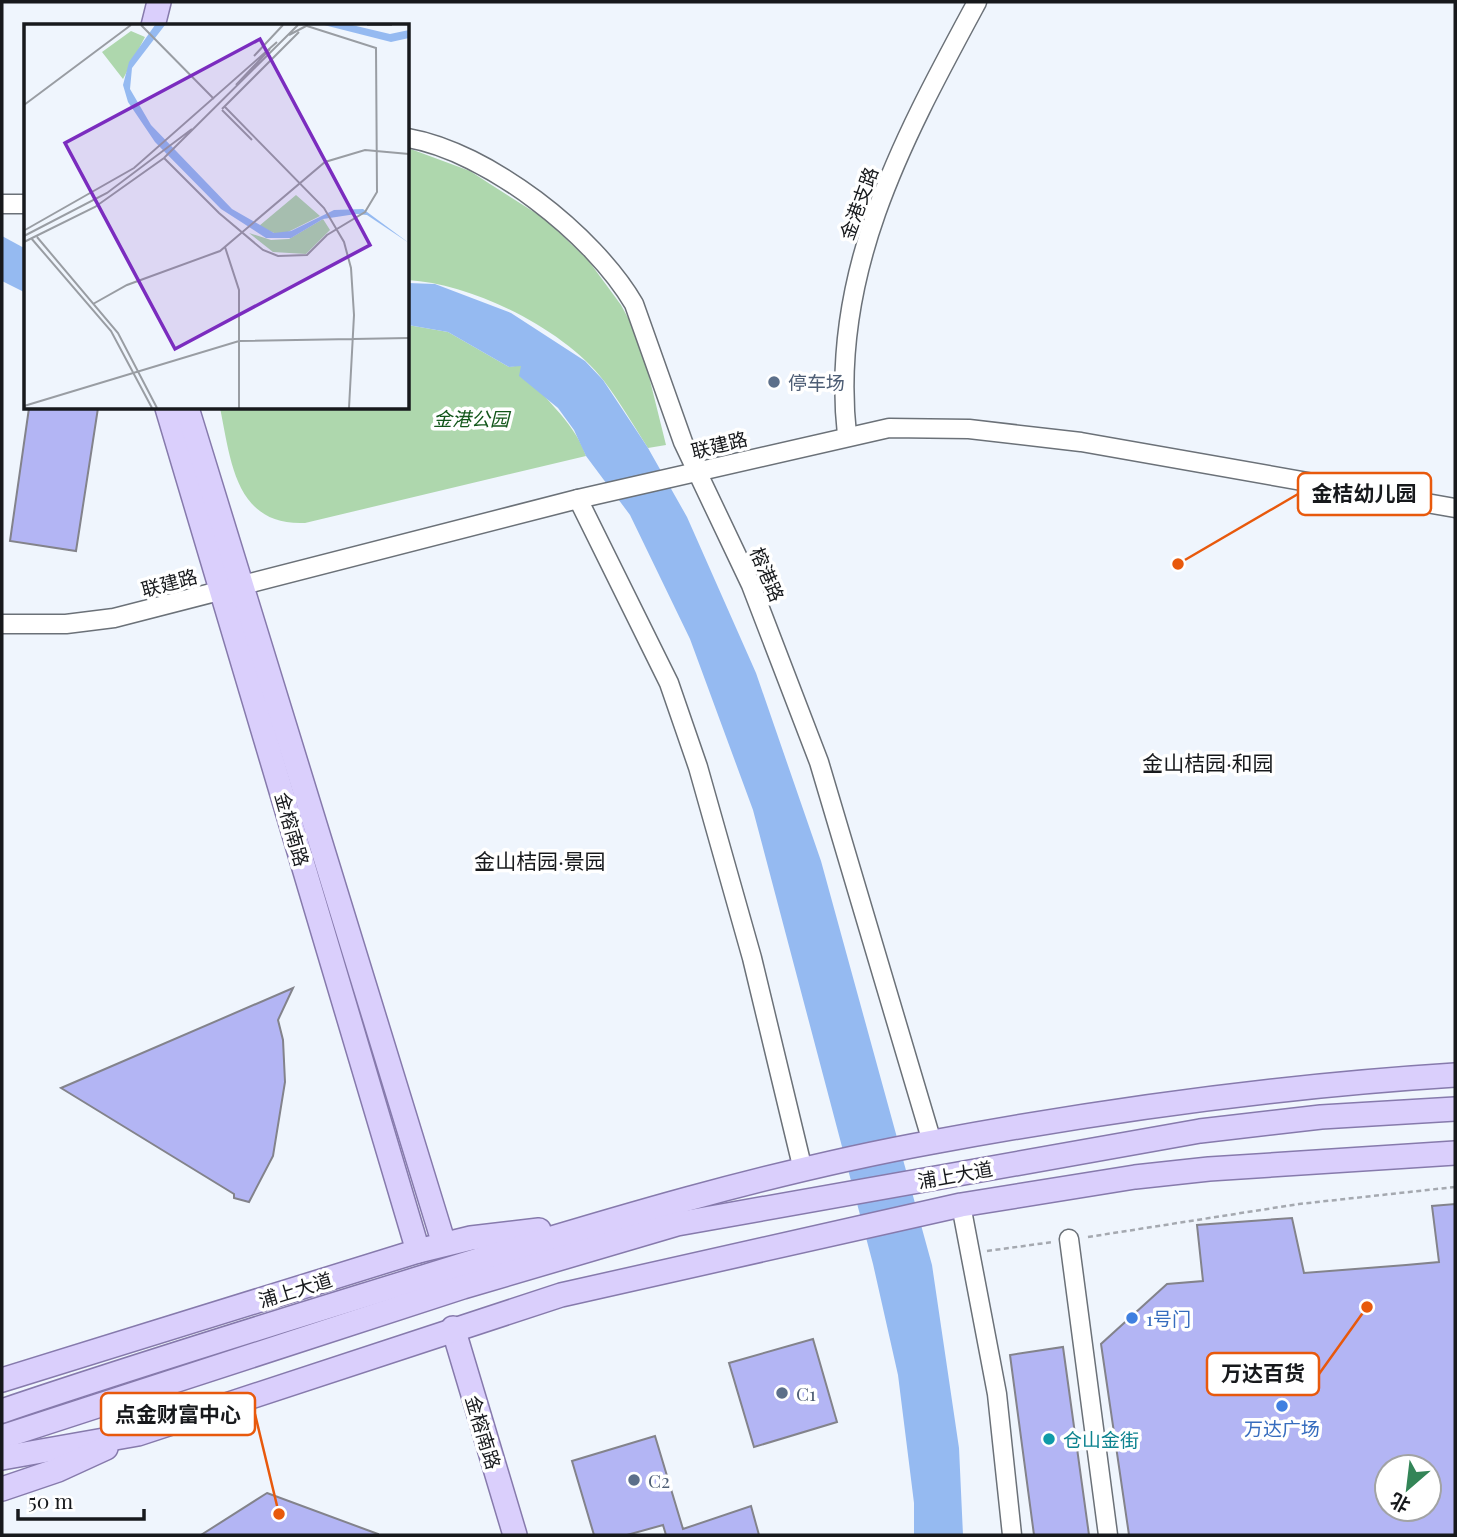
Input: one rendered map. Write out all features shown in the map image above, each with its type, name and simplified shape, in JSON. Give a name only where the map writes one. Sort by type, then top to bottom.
[{"type":"main road","points":[[154,24],[159,2]]},
{"type":"main road","name":"金榕南路","points":[[168,410],[231,587],[418,1251]]},
{"type":"main road","points":[[187,410],[231,587],[444,1244]]},
{"type":"main road","name":"浦上大道","points":[[2,1412],[67,1389],[595,1223],[803,1170],[932,1142],[1323,1084],[1455,1075]]},
{"type":"main road","name":"浦上大道","points":[[2,1437],[463,1287],[677,1224],[1200,1130],[1366,1114],[1455,1110]]},
{"type":"main road","points":[[2,1489],[58,1470],[138,1434],[453,1328],[561,1295],[961,1205],[1135,1177],[1209,1168],[1455,1153]]},
{"type":"main road","name":"浦上大道","points":[[2,1380],[444,1244],[595,1223]]},
{"type":"main road","name":"金榕南路","points":[[453,1328],[515,1535]]},
{"type":"main road","points":[[2,1458],[138,1434]]},
{"type":"street","name":"金港支路","points":[[847,435],[842,380],[843,354],[863,252],[901,147],[977,2]]},
{"type":"street","name":"榕港路","points":[[410,139],[447,149],[517,188],[568,224],[623,285],[642,321],[662,387],[697,471],[751,585],[819,762],[932,1142]]},
{"type":"street","points":[[2,204],[24,204]]},
{"type":"street","name":"联建路","points":[[2,624],[98,621],[578,499],[847,435],[912,426],[1024,434],[1132,450],[1455,508]]},
{"type":"street","points":[[578,499],[669,683],[698,767],[752,958],[803,1170]]},
{"type":"street","points":[[961,1205],[998,1394],[1012,1535]]},
{"type":"street","points":[[1069,1240],[1108,1535]]},
{"type":"path","points":[[972,1253],[1299,1204],[1455,1187]]},
{"type":"green space","points":[[410,149],[470,171],[545,219],[588,260],[621,305],[640,340],[666,445],[648,448],[604,381],[587,362],[542,327],[488,300],[433,283],[410,280]]},
{"type":"green space","name":"金港公园","points":[[410,325],[448,332],[509,367],[521,365],[573,430],[586,456],[305,523],[282,521],[264,514],[250,502],[240,486],[228,449],[220,410],[410,410]]},
{"type":"water","points":[[2,236],[24,248],[24,292],[2,281]]},
{"type":"water","points":[[410,283],[435,284],[511,313],[585,361],[603,380],[648,448],[687,517],[756,673],[821,861],[932,1265],[959,1448],[963,1535],[914,1535],[914,1503],[898,1375],[873,1264],[753,810],[690,639],[630,515],[586,456],[574,430],[558,408],[519,376],[521,366],[509,367],[448,332],[410,325]]},
{"type":"building","points":[[29,410],[98,410],[76,551],[10,541]]},
{"type":"building","points":[[293,988],[278,1020],[283,1040],[285,1082],[273,1156],[249,1202],[234,1198],[234,1194],[61,1088]]},
{"type":"building","name":"万达广场","points":[[1455,1204],[1455,1535],[1129,1535],[1101,1344],[1167,1284],[1203,1281],[1197,1225],[1292,1218],[1304,1273],[1439,1262],[1432,1206]]},
{"type":"building","points":[[813,1339],[837,1422],[754,1447],[729,1363]]},
{"type":"building","name":"仓山金街","points":[[1063,1347],[1089,1535],[1034,1535],[1010,1355]]},
{"type":"building","points":[[655,1436],[683,1529],[751,1506],[759,1535],[666,1535],[663,1525],[627,1535],[594,1535],[572,1461]]},
{"type":"building","points":[[267,1493],[378,1534],[378,1535],[201,1535]]},
{"type":"place","name":"停车场","points":[[774,382]]},
{"type":"place","name":"金桔幼儿园","points":[[1178,564]]},
{"type":"place","name":"万达百货","points":[[1367,1307]]},
{"type":"place","name":"1号门","points":[[1132,1318]]},
{"type":"place","name":"C1","points":[[782,1393]]},
{"type":"place","name":"万达广场","points":[[1282,1406]]},
{"type":"place","name":"仓山金街","points":[[1049,1439]]},
{"type":"place","name":"C2","points":[[634,1480]]},
{"type":"place","name":"点金财富中心","points":[[279,1514]]},
{"type":"district","name":"金山桔园·和园","points":[[1208,762]]},
{"type":"district","name":"金山桔园·景园","points":[[540,860]]}]
